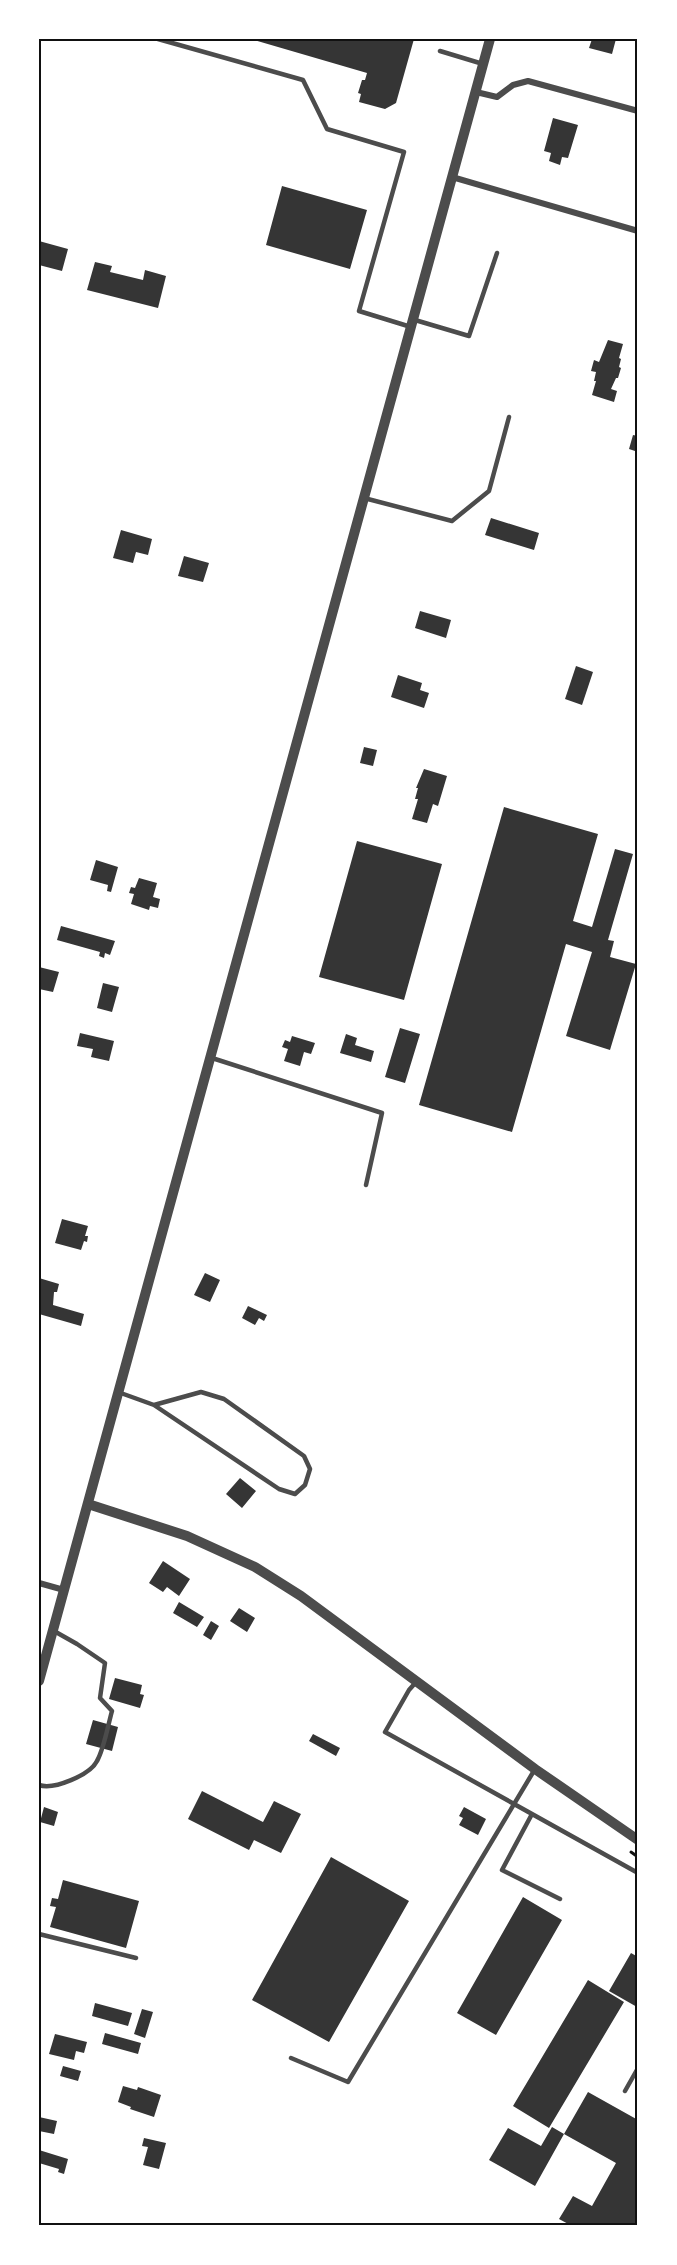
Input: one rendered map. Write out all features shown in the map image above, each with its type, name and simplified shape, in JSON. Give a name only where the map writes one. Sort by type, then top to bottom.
[{"type":"street","points":[[39,1681],[490,39]]},
{"type":"street","points":[[476,92],[497,98],[513,85],[528,81],[638,111]]},
{"type":"street","points":[[452,177],[638,231]]},
{"type":"street","points":[[88,1504],[187,1536],[255,1567],[301,1596],[535,1768],[638,1840]]},
{"type":"street","points":[[39,1583],[64,1590]]},
{"type":"lane","points":[[158,39],[303,80],[327,129],[404,153],[359,311],[470,336],[497,253]]},
{"type":"lane","points":[[440,51],[484,64]]},
{"type":"lane","points":[[364,498],[452,521],[489,491],[510,417]]},
{"type":"lane","points":[[209,1057],[382,1113],[366,1185]]},
{"type":"lane","points":[[118,1392],[154,1405],[279,1489],[295,1494],[305,1485],[310,1469],[304,1456],[224,1399],[201,1392],[154,1405]]},
{"type":"lane","points":[[39,1785],[47,1788],[70,1781],[97,1762],[112,1711],[100,1698],[105,1663],[53,1630]]},
{"type":"lane","points":[[417,1681],[409,1690],[385,1732],[638,1873]]},
{"type":"lane","points":[[291,2058],[348,2082],[535,1768]]},
{"type":"lane","points":[[532,1814],[502,1870],[560,1899]]},
{"type":"lane","points":[[39,1934],[136,1958]]},
{"type":"lane","points":[[625,2091],[638,2068]]},
{"type":"path","points":[[629,1851],[638,1857]]},
{"type":"building","points":[[251,39],[414,39],[396,103],[385,109],[359,102],[361,94],[358,93],[367,73]]},
{"type":"building","points":[[592,39],[616,39],[612,54],[589,48]]},
{"type":"building","points":[[553,118],[578,125],[568,158],[562,157],[560,165],[549,161],[551,153],[544,151]]},
{"type":"building","points":[[282,186],[367,210],[350,269],[266,245]]},
{"type":"building","points":[[39,241],[68,249],[62,271],[39,265]]},
{"type":"building","points":[[95,262],[112,266],[110,272],[143,280],[145,270],[166,276],[158,308],[87,290]]},
{"type":"building","points":[[608,340],[623,344],[619,358],[621,368],[611,389],[617,391],[614,402],[592,395],[596,381],[594,381],[596,372],[591,371],[594,360],[599,362]]},
{"type":"building","points":[[633,435],[638,436],[638,452],[629,449]]},
{"type":"building","points":[[491,518],[539,533],[534,550],[485,535]]},
{"type":"building","points":[[121,530],[152,539],[148,555],[136,552],[133,563],[113,558]]},
{"type":"building","points":[[184,556],[209,563],[203,582],[178,576]]},
{"type":"building","points":[[420,611],[451,620],[446,638],[415,628]]},
{"type":"building","points":[[576,666],[593,672],[582,705],[565,699]]},
{"type":"building","points":[[398,675],[422,683],[420,690],[429,693],[424,708],[391,697]]},
{"type":"building","points":[[364,747],[377,750],[373,766],[360,763]]},
{"type":"building","points":[[424,769],[447,776],[438,806],[433,804],[427,823],[412,819],[418,799],[415,799],[418,788],[416,788]]},
{"type":"building","points":[[504,807],[598,834],[573,921],[592,927],[615,849],[633,854],[608,940],[614,941],[610,957],[636,964],[610,1050],[566,1036],[592,952],[566,944],[512,1132],[419,1105]]},
{"type":"building","points":[[357,841],[442,864],[404,1000],[319,977]]},
{"type":"building","points":[[96,860],[118,867],[111,892],[107,891],[108,885],[90,880]]},
{"type":"building","points":[[139,878],[157,883],[153,897],[160,899],[158,908],[150,906],[149,910],[131,904],[134,894],[129,893],[131,887],[135,888]]},
{"type":"building","points":[[61,926],[115,941],[110,955],[105,953],[104,958],[99,956],[100,952],[57,940]]},
{"type":"building","points":[[39,967],[59,972],[53,992],[39,989]]},
{"type":"building","points":[[103,983],[119,987],[112,1012],[97,1008]]},
{"type":"building","points":[[400,1028],[420,1034],[405,1083],[385,1077]]},
{"type":"building","points":[[80,1033],[114,1041],[109,1061],[91,1057],[93,1049],[77,1046]]},
{"type":"building","points":[[346,1034],[357,1038],[355,1045],[374,1051],[371,1062],[340,1053]]},
{"type":"building","points":[[292,1036],[315,1043],[311,1054],[304,1052],[300,1066],[284,1061],[288,1049],[282,1047],[285,1040],[290,1042]]},
{"type":"building","points":[[62,1219],[88,1226],[85,1236],[88,1236],[87,1242],[84,1241],[81,1250],[55,1243]]},
{"type":"building","points":[[205,1273],[220,1280],[210,1302],[194,1295]]},
{"type":"building","points":[[39,1278],[59,1284],[57,1292],[54,1292],[53,1305],[84,1314],[81,1326],[39,1314]]},
{"type":"building","points":[[248,1306],[267,1315],[264,1321],[259,1318],[255,1325],[242,1318]]},
{"type":"building","points":[[240,1478],[256,1491],[242,1508],[226,1494]]},
{"type":"building","points":[[163,1561],[190,1579],[179,1596],[167,1587],[163,1592],[149,1583]]},
{"type":"building","points":[[179,1602],[204,1617],[197,1627],[173,1613]]},
{"type":"building","points":[[239,1608],[255,1618],[247,1632],[230,1621]]},
{"type":"building","points":[[211,1621],[219,1626],[211,1640],[203,1635]]},
{"type":"building","points":[[115,1678],[142,1685],[140,1694],[144,1695],[140,1708],[109,1699]]},
{"type":"building","points":[[93,1720],[118,1727],[112,1751],[86,1744]]},
{"type":"building","points":[[313,1734],[340,1748],[336,1756],[309,1741]]},
{"type":"building","points":[[202,1791],[263,1822],[274,1801],[301,1814],[281,1853],[254,1840],[249,1850],[188,1819]]},
{"type":"building","points":[[44,1807],[58,1812],[54,1826],[40,1822]]},
{"type":"building","points":[[464,1807],[486,1819],[478,1835],[459,1825],[463,1818],[459,1816]]},
{"type":"building","points":[[331,1857],[409,1901],[329,2042],[252,2000]]},
{"type":"building","points":[[63,1880],[139,1901],[126,1948],[50,1927],[56,1907],[50,1906],[52,1898],[58,1899]]},
{"type":"building","points":[[523,1897],[562,1920],[496,2035],[457,2013]]},
{"type":"building","points":[[631,1953],[638,1957],[637,2007],[609,1991]]},
{"type":"building","points":[[588,1980],[624,2002],[549,2128],[513,2106]]},
{"type":"building","points":[[95,2003],[132,2013],[128,2026],[92,2016]]},
{"type":"building","points":[[142,2009],[153,2012],[145,2038],[134,2034]]},
{"type":"building","points":[[105,2033],[141,2043],[138,2054],[102,2044]]},
{"type":"building","points":[[55,2034],[87,2042],[84,2053],[76,2051],[74,2060],[49,2054]]},
{"type":"building","points":[[63,2066],[81,2071],[78,2081],[60,2076]]},
{"type":"building","points":[[123,2086],[137,2090],[138,2087],[161,2095],[154,2117],[130,2109],[131,2107],[118,2102]]},
{"type":"building","points":[[588,2092],[638,2120],[638,2226],[572,2226],[559,2219],[573,2196],[592,2206],[616,2163],[564,2134]]},
{"type":"building","points":[[39,2117],[57,2121],[54,2134],[39,2131]]},
{"type":"building","points":[[552,2127],[564,2134],[535,2186],[489,2160],[508,2128],[541,2146]]},
{"type":"building","points":[[144,2138],[166,2143],[159,2169],[143,2165],[148,2147],[142,2146]]},
{"type":"building","points":[[39,2150],[68,2159],[64,2174],[58,2172],[59,2169],[39,2163]]}]
